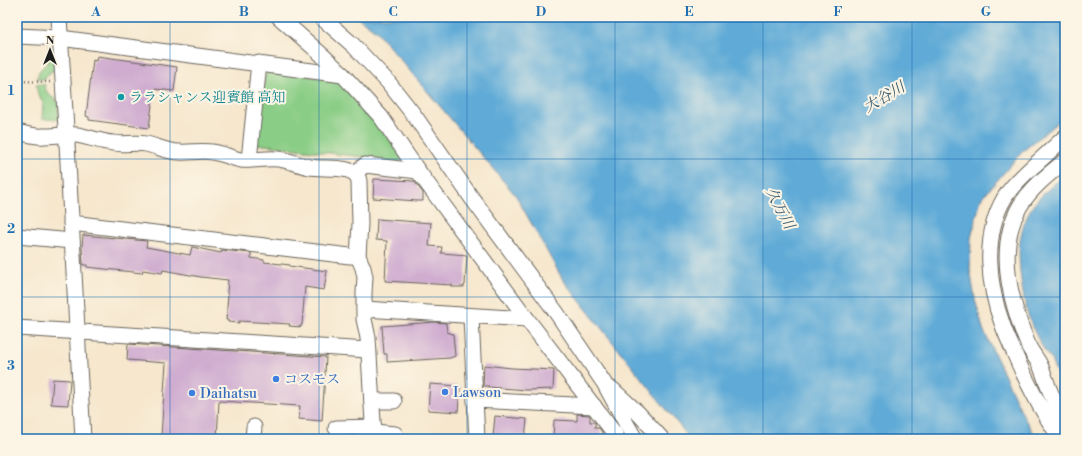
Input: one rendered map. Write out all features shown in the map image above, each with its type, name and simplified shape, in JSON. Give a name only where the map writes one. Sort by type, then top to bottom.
[{"type":"street","points":[[59,17],[83,439]]},
{"type":"street","points":[[279,17],[343,75],[381,117],[418,171],[527,320],[615,434],[612,439]]},
{"type":"street","points":[[321,17],[353,45],[388,82],[414,115],[471,197],[556,312],[604,382],[635,439]]},
{"type":"street","points":[[17,36],[43,42],[60,38],[343,75]]},
{"type":"street","points":[[249,160],[259,63]]},
{"type":"street","points":[[17,132],[43,136],[66,134],[78,135],[122,144],[133,142],[144,143],[178,152],[211,151],[233,158],[249,160],[278,159],[315,168],[341,169],[355,173],[358,176],[359,181],[360,224],[358,256],[365,277],[364,319],[367,332],[374,433]]},
{"type":"street","points":[[1061,439],[1053,428],[1021,370],[1003,326],[992,282],[990,258],[994,221],[1004,198],[1012,186],[1065,137]]},
{"type":"street","points":[[1065,161],[1038,184],[1021,205],[1012,224],[1009,236],[1008,258],[1011,288],[1021,326],[1029,348],[1039,364],[1065,430]]},
{"type":"street","points":[[355,173],[365,164],[418,171]]},
{"type":"street","points":[[71,223],[358,256]]},
{"type":"street","points":[[17,236],[72,240]]},
{"type":"street","points":[[364,310],[527,320]]},
{"type":"street","points":[[471,316],[477,439]]},
{"type":"street","points":[[17,328],[368,350]]},
{"type":"street","points":[[604,382],[640,414],[662,439]]},
{"type":"street","points":[[372,401],[394,400]]},
{"type":"street","points":[[475,400],[594,406]]},
{"type":"street","points":[[336,428],[395,434]]},
{"type":"path","points":[[17,81],[63,83]]},
{"type":"green space","points":[[49,45],[52,47],[54,52],[56,69],[49,73],[45,79],[37,79],[38,74],[48,63]]},
{"type":"green space","points":[[270,71],[338,80],[367,110],[402,157],[399,163],[371,158],[256,144],[265,75]]},
{"type":"green space","points":[[36,84],[45,85],[47,93],[58,101],[59,120],[42,119],[43,102],[38,94]]},
{"type":"water","points":[[357,17],[1065,17],[1065,116],[1023,151],[981,199],[971,238],[970,269],[975,299],[983,329],[1025,419],[1037,439],[690,439],[563,280],[516,196],[376,31]]},
{"type":"water","points":[[1065,175],[1065,391],[1052,360],[1040,343],[1028,314],[1024,301],[1019,248],[1021,234],[1032,207],[1040,197]]},
{"type":"building","name":"ララシャンス迎賓館 高知","points":[[97,56],[177,67],[174,91],[154,89],[149,128],[89,120],[89,117],[86,116],[93,60],[96,61]]},
{"type":"building","points":[[374,179],[414,181],[423,193],[423,201],[373,198]]},
{"type":"building","points":[[377,219],[431,223],[429,246],[442,247],[441,253],[467,255],[464,287],[385,281],[387,241],[376,240]]},
{"type":"building","points":[[83,235],[147,241],[146,247],[190,255],[192,247],[221,253],[222,250],[251,253],[251,258],[264,260],[264,262],[327,271],[324,290],[305,287],[301,327],[289,326],[290,324],[239,321],[239,323],[228,322],[228,320],[226,320],[228,280],[163,270],[162,273],[143,270],[142,273],[87,267],[87,265],[83,265]]},
{"type":"building","points":[[434,322],[446,323],[447,332],[453,334],[455,356],[450,358],[387,362],[387,354],[384,354],[382,326]]},
{"type":"building","points":[[128,344],[326,357],[322,421],[299,419],[300,406],[219,401],[217,439],[161,436],[166,363],[127,360]]},
{"type":"building","points":[[484,365],[554,370],[553,389],[527,390],[483,386]]},
{"type":"building","points":[[53,379],[70,380],[68,405],[51,404]]},
{"type":"building","name":"Lawson","points":[[430,384],[460,386],[458,412],[428,410]]},
{"type":"building","points":[[577,414],[590,416],[590,422],[595,422],[595,428],[599,428],[602,432],[602,439],[553,439],[554,420],[577,421]]},
{"type":"building","points":[[495,416],[527,419],[525,439],[493,437]]},
{"type":"place","name":"ララシャンス迎賓館 高知","points":[[121,97]]},
{"type":"place","name":"コスモス","points":[[276,379]]},
{"type":"place","name":"Lawson","points":[[445,392]]},
{"type":"place","name":"Daihatsu","points":[[192,393]]},
{"type":"water label","name":"大谷川","points":[[884,97]]},
{"type":"water label","name":"久万川","points":[[780,208]]}]
